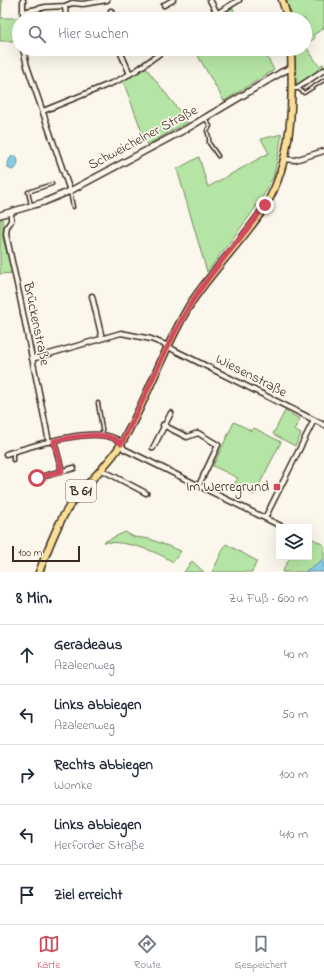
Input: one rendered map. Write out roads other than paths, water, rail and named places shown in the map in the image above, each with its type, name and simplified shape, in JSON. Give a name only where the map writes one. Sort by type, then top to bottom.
[{"type":"main road","points":[[282,0],[286,12]]},
{"type":"main road","name":"B 61","points":[[39,572],[50,545],[76,496],[102,470],[121,444],[179,324],[200,290],[265,205],[277,183],[284,159],[294,88],[291,56]]},
{"type":"street","points":[[23,0],[23,12],[65,6],[72,1],[83,4],[107,0]]},
{"type":"street","points":[[164,5],[173,0]]},
{"type":"street","points":[[210,0],[216,12]]},
{"type":"street","points":[[219,12],[239,0]]},
{"type":"street","points":[[65,6],[65,12]]},
{"type":"street","points":[[25,56],[70,191]]},
{"type":"street","points":[[122,56],[130,74]]},
{"type":"street","points":[[43,111],[130,74],[157,56]]},
{"type":"street","name":"Schweichelner Straße","points":[[2,214],[44,202],[70,191],[205,118],[282,72],[292,68]]},
{"type":"street","points":[[294,88],[324,70]]},
{"type":"street","points":[[284,159],[295,160],[324,151]]},
{"type":"street","name":"Brückenstraße","points":[[11,212],[11,221],[7,227],[6,234],[51,441],[62,471]]},
{"type":"street","points":[[92,296],[102,338]]},
{"type":"street","name":"Wiesenstraße","points":[[32,359],[121,333],[151,339],[169,346],[324,425]]},
{"type":"street","points":[[153,448],[170,413]]},
{"type":"street","points":[[265,518],[314,420]]},
{"type":"street","points":[[163,425],[187,438],[198,433],[218,445],[199,485]]},
{"type":"street","points":[[6,454],[51,441],[72,437],[103,436],[115,439],[124,449],[277,524]]},
{"type":"street","points":[[37,478],[74,468]]},
{"type":"street","points":[[102,470],[146,493]]},
{"type":"lane","points":[[294,88],[304,93],[324,80]]},
{"type":"lane","points":[[205,118],[210,126],[207,132],[210,137],[209,143],[218,156]]},
{"type":"lane","points":[[31,206],[28,192],[52,184]]},
{"type":"lane","points":[[70,191],[73,206]]},
{"type":"lane","points":[[98,403],[103,436]]},
{"type":"lane","points":[[13,452],[14,460]]},
{"type":"water","points":[[12,156],[16,156],[18,162],[16,168],[12,170],[8,168],[8,162]]},
{"type":"water","points":[[324,559],[324,572],[305,572],[306,571]]},
{"type":"place","name":"Im Werregrund","points":[[277,487]]}]
